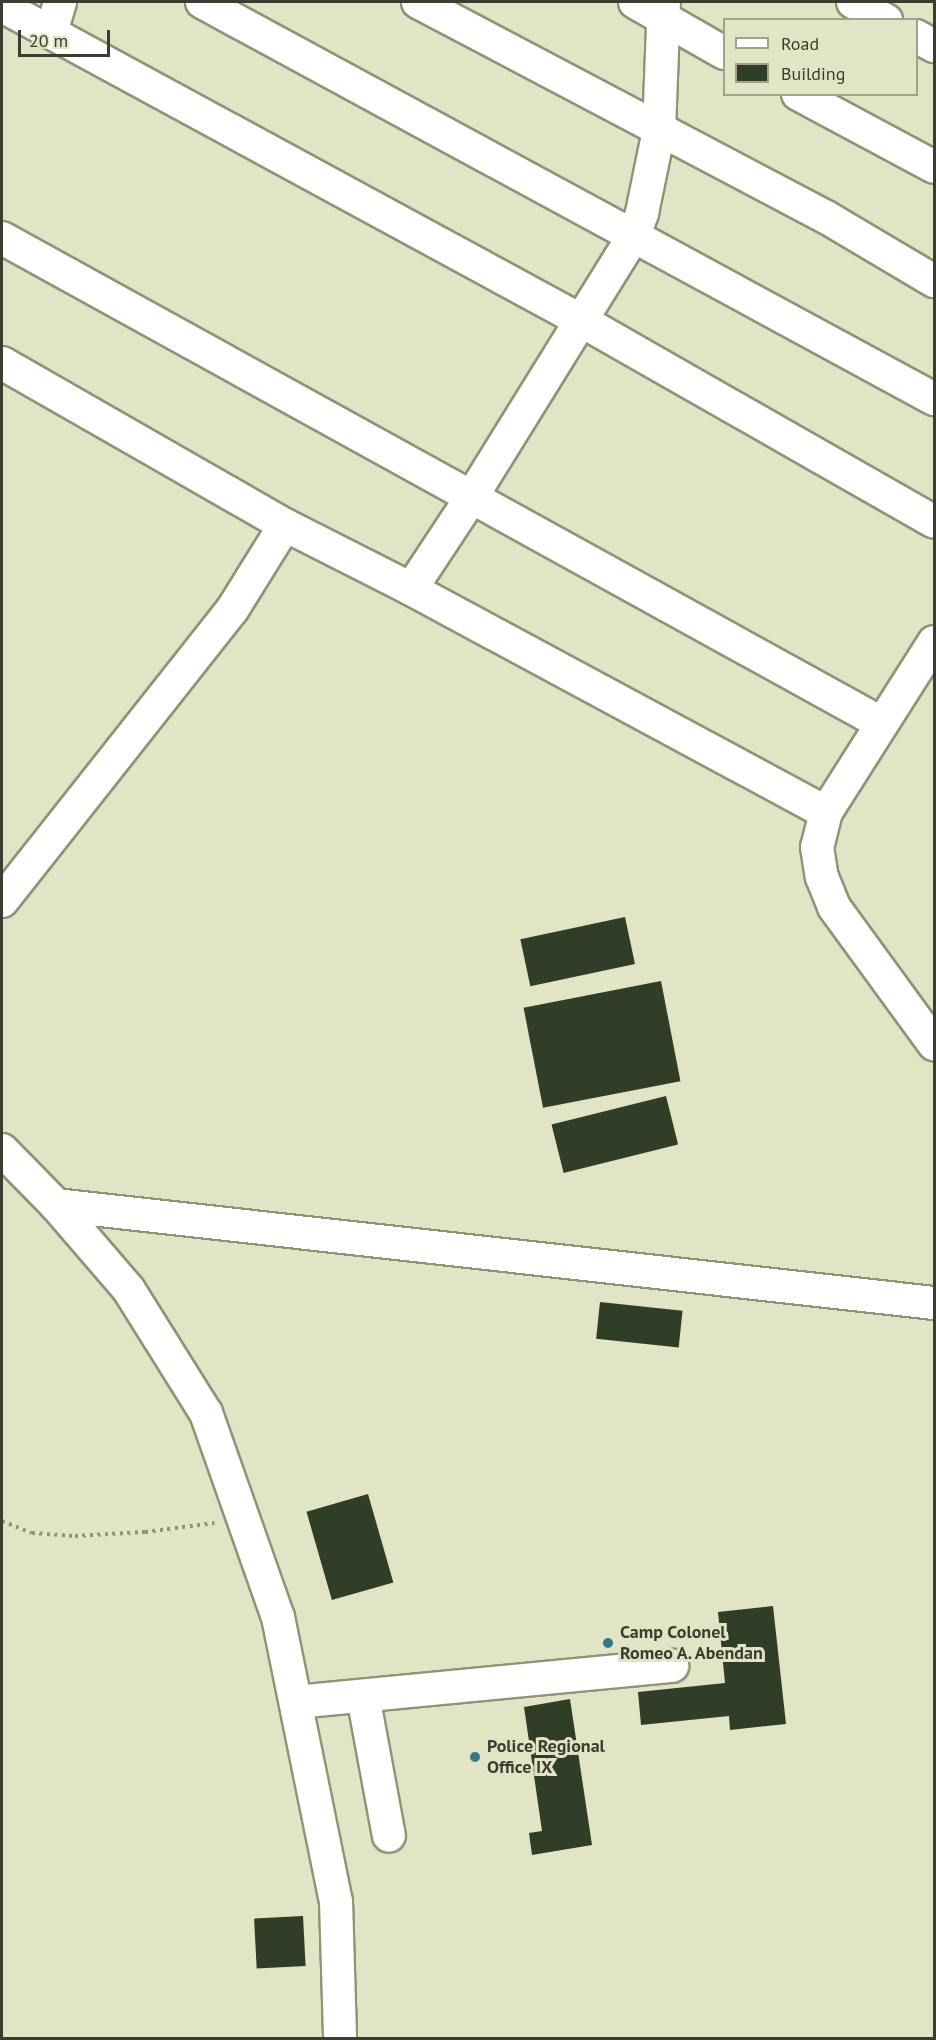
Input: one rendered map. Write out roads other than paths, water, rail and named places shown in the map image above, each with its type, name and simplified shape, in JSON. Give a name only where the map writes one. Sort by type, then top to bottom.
[{"type":"street","points":[[51,32],[60,2]]},
{"type":"street","points":[[202,2],[934,399]]},
{"type":"street","points":[[418,2],[826,218],[934,280]]},
{"type":"street","points":[[635,2],[663,9],[723,52]]},
{"type":"street","points":[[854,2],[882,18]]},
{"type":"street","points":[[2,6],[582,321],[934,522]]},
{"type":"street","points":[[411,589],[471,498],[633,237],[642,213],[659,130],[663,9]]},
{"type":"street","points":[[918,37],[934,46]]},
{"type":"street","points":[[802,96],[934,167]]},
{"type":"street","points":[[2,238],[881,723]]},
{"type":"street","points":[[2,363],[285,525],[411,589],[826,812]]},
{"type":"street","points":[[2,901],[232,610],[285,525]]},
{"type":"street","points":[[934,642],[826,812],[817,847],[822,877],[834,907],[934,1044]]},
{"type":"street","points":[[2,1150],[56,1205],[129,1290],[206,1413],[278,1617],[336,1901],[340,2038]]},
{"type":"street","points":[[56,1205],[934,1303]]},
{"type":"street","points":[[296,1702],[672,1666]]},
{"type":"street","points":[[363,1696],[389,1836]]},
{"type":"place","name":"Camp Colonel Romeo A. Abendan","points":[[608,1643]]},
{"type":"place","name":"Police Regional Office IX","points":[[475,1757]]}]
